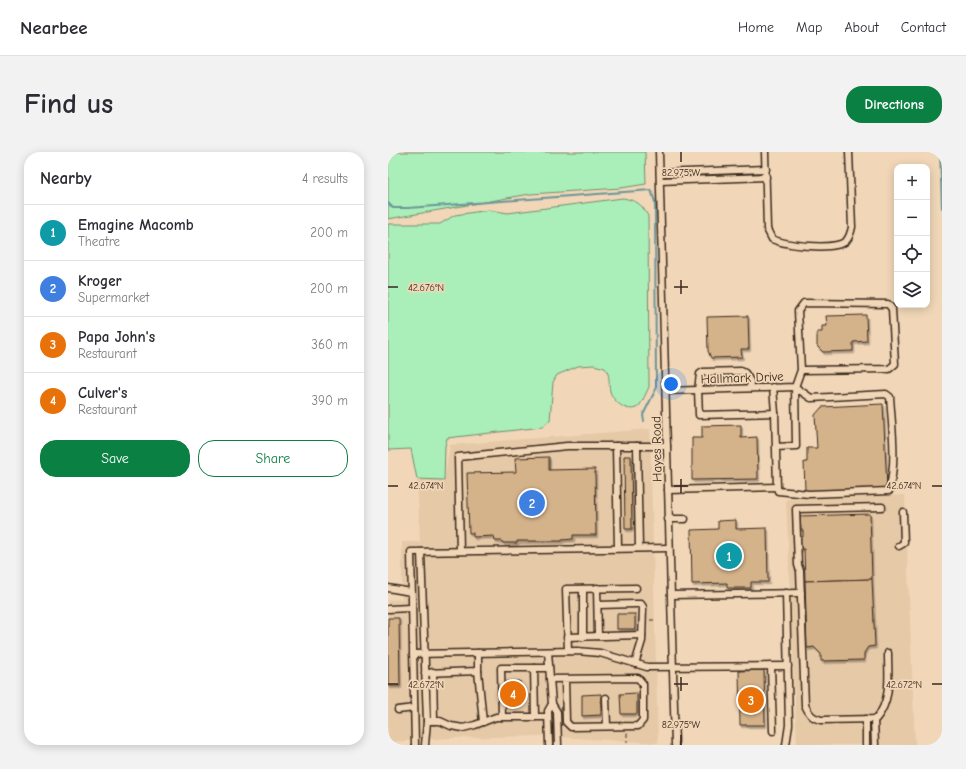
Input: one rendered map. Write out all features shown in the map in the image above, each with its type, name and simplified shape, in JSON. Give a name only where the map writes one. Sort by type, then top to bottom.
[{"type":"street","name":"Hayes Road","points":[[659,152],[675,745]]},
{"type":"street","points":[[765,152],[766,229],[772,239],[789,244],[833,246],[846,241],[849,238],[852,227],[849,152]]},
{"type":"street","points":[[660,172],[766,169]]},
{"type":"street","points":[[718,170],[718,179]]},
{"type":"street","points":[[660,181],[766,177]]},
{"type":"street","points":[[776,447],[796,446],[795,387],[802,370],[798,311],[804,303],[888,304],[892,309],[895,364],[889,369],[802,370]]},
{"type":"street","points":[[751,388],[750,382],[745,373],[741,371],[703,372],[700,374],[698,390],[699,414],[775,413]]},
{"type":"street","points":[[773,387],[778,491],[809,494],[889,491],[893,476],[890,398],[886,394],[879,394],[811,398],[795,387]]},
{"type":"street","name":"Hallmark Drive","points":[[666,391],[795,387]]},
{"type":"street","points":[[460,552],[458,457],[567,446],[667,446]]},
{"type":"street","points":[[616,446],[618,548]]},
{"type":"street","points":[[637,446],[639,548]]},
{"type":"street","points":[[668,490],[778,487]]},
{"type":"street","points":[[882,507],[796,509],[805,705],[807,710],[813,717],[821,720],[876,719],[887,699],[888,653]]},
{"type":"street","points":[[899,546],[904,544],[903,512]]},
{"type":"street","points":[[668,519],[684,518]]},
{"type":"street","points":[[415,745],[410,552],[669,548]]},
{"type":"street","points":[[421,552],[427,721],[425,745]]},
{"type":"street","points":[[388,588],[411,592]]},
{"type":"street","points":[[597,588],[598,636]]},
{"type":"street","points":[[568,651],[566,589],[636,588]]},
{"type":"street","points":[[583,589],[583,637]]},
{"type":"street","points":[[786,593],[789,725],[786,745]]},
{"type":"street","points":[[671,595],[801,593]]},
{"type":"street","points":[[565,679],[566,722],[571,727],[638,726],[643,720],[643,684],[638,678],[638,665],[642,636],[643,607],[641,604],[598,605]]},
{"type":"street","points":[[388,609],[412,608]]},
{"type":"street","points":[[567,637],[642,636]]},
{"type":"street","points":[[413,654],[568,651],[600,653],[638,665],[673,667],[788,666]]},
{"type":"street","points":[[548,652],[552,704],[557,712],[558,745]]},
{"type":"street","points":[[478,653],[478,671],[483,722]]},
{"type":"street","points":[[771,666],[773,731]]},
{"type":"street","points":[[502,717],[501,668],[549,668]]},
{"type":"street","points":[[534,668],[535,717]]},
{"type":"street","points":[[425,673],[478,671]]},
{"type":"street","points":[[433,672],[434,721]]},
{"type":"street","points":[[550,679],[638,678]]},
{"type":"street","points":[[606,698],[608,726]]},
{"type":"street","points":[[549,745],[548,711],[552,704]]},
{"type":"street","points":[[398,710],[414,708]]},
{"type":"street","points":[[427,721],[440,721],[451,726],[462,728],[496,717],[548,717]]},
{"type":"street","points":[[866,719],[866,745]]},
{"type":"street","points":[[874,719],[875,745]]},
{"type":"path","points":[[643,620],[657,620]]},
{"type":"path","points":[[626,726],[627,742]]},
{"type":"shaded area","points":[[940,152],[942,152],[942,204]]},
{"type":"shaded area","points":[[650,429],[658,743],[540,736],[451,738],[388,742],[388,600],[402,599],[402,542],[420,542],[417,479],[444,480],[450,445]]},
{"type":"shaded area","points":[[905,495],[915,745],[797,745],[786,499]]},
{"type":"green space","points":[[388,152],[645,152],[646,184],[621,188],[530,194],[388,219]]},
{"type":"green space","points":[[623,198],[638,203],[648,216],[649,387],[639,406],[631,409],[617,403],[611,395],[609,377],[605,368],[594,365],[578,366],[557,375],[553,382],[550,420],[542,427],[447,438],[445,446],[444,480],[417,479],[411,449],[388,450],[388,224],[440,224],[455,215],[489,210],[508,213]]},
{"type":"building","points":[[866,315],[867,341],[853,342],[853,351],[823,352],[817,346],[817,332],[822,332],[822,326],[827,326],[826,316]]},
{"type":"building","points":[[748,316],[749,349],[741,349],[742,357],[711,358],[708,351],[707,317]]},
{"type":"building","points":[[883,404],[887,488],[805,491],[804,462],[807,462],[807,448],[817,448],[815,415],[822,407]]},
{"type":"building","points":[[741,425],[741,438],[757,437],[758,479],[692,480],[692,438],[702,438],[702,426]]},
{"type":"building","points":[[624,456],[631,456],[632,529],[625,529]]},
{"type":"building","points":[[549,457],[549,470],[595,469],[596,535],[573,535],[573,539],[562,541],[517,541],[517,543],[503,543],[502,541],[495,541],[494,536],[473,537],[473,533],[469,533],[467,473],[516,472],[515,458]]},
{"type":"building","points":[[870,514],[872,579],[805,581],[804,549],[800,549],[800,537],[803,537],[803,530],[801,530],[800,516]]},
{"type":"building","points":[[736,520],[736,529],[767,528],[768,582],[751,582],[751,588],[727,588],[727,583],[692,584],[691,530],[718,529],[718,521]]},
{"type":"building","points":[[872,579],[875,646],[868,647],[864,653],[864,660],[821,661],[821,654],[814,647],[807,648],[805,581]]},
{"type":"building","points":[[617,614],[635,614],[635,629],[617,629]]},
{"type":"building","points":[[388,618],[399,618],[400,686],[388,686]]},
{"type":"building","points":[[764,670],[765,725],[740,725],[739,671]]},
{"type":"building","points":[[520,681],[520,705],[508,706],[508,696],[505,696],[506,682]]},
{"type":"building","points":[[637,693],[637,714],[621,714],[620,694]]},
{"type":"building","points":[[601,694],[601,715],[582,716],[582,695]]},
{"type":"waterway","points":[[940,152],[942,208]]},
{"type":"waterway","points":[[388,203],[393,208],[408,208],[651,190],[655,202],[656,389],[643,415],[644,421]]},
{"type":"place","name":"Kroger","points":[[532,503]]},
{"type":"place","name":"Emagine Macomb","points":[[729,556]]},
{"type":"place","name":"Culver's","points":[[513,694]]},
{"type":"place","name":"Papa John's","points":[[751,700]]}]
